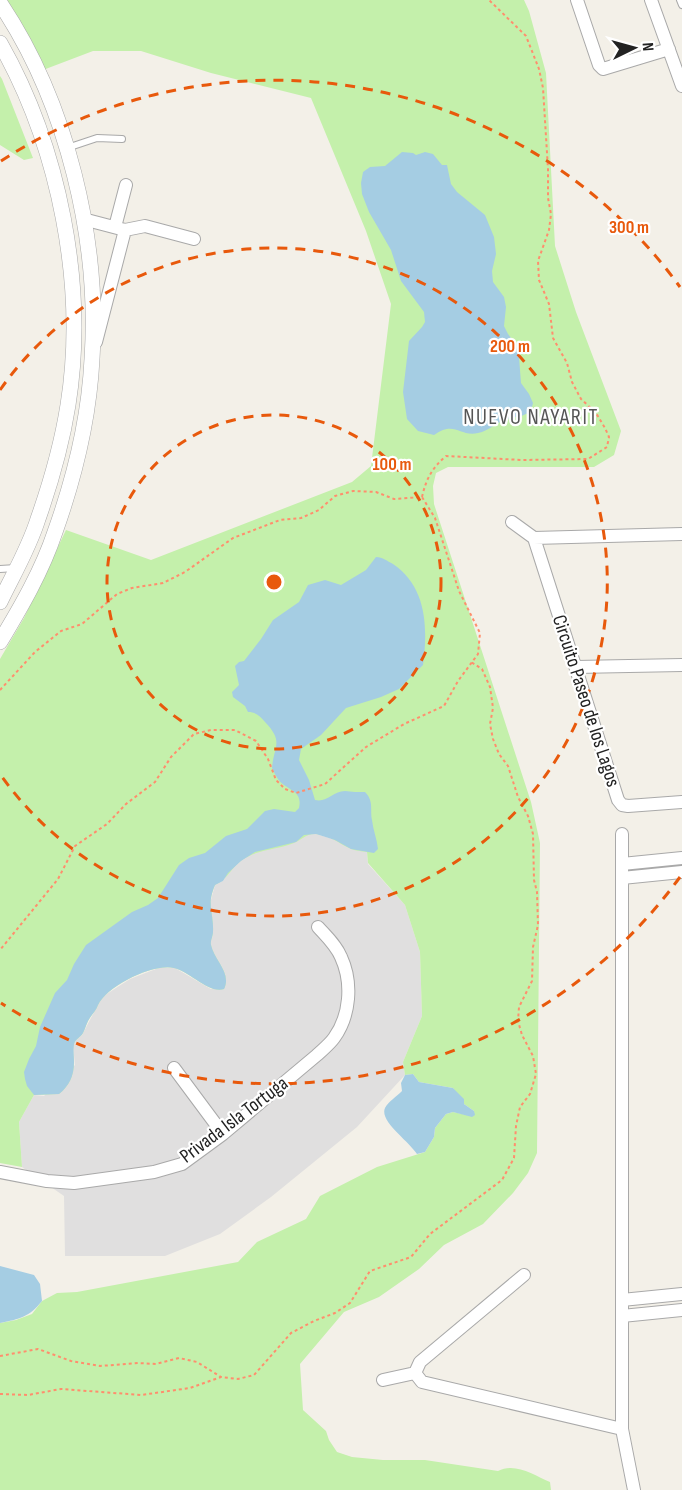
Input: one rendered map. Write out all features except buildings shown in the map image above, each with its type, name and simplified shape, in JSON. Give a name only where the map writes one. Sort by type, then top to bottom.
[{"type":"street","points":[[577,0],[599,65],[603,69],[669,49]]},
{"type":"street","points":[[651,0],[682,86]]},
{"type":"street","points":[[0,3],[29,52],[50,100],[66,148],[83,219],[92,301],[93,358]]},
{"type":"street","points":[[0,43],[31,107],[50,161],[61,204],[73,305],[68,403],[60,446],[38,522],[0,602]]},
{"type":"street","points":[[0,642],[16,616],[54,535],[80,451],[93,358],[120,228],[126,185]]},
{"type":"street","points":[[83,219],[120,228],[145,226],[194,238]]},
{"type":"street","points":[[60,446],[80,451]]},
{"type":"street","points":[[512,522],[534,538],[682,534]]},
{"type":"street","name":"Circuito Paseo de los Lagos","points":[[534,538],[618,800],[622,805],[628,806],[682,802]]},
{"type":"street","points":[[0,608],[16,616]]},
{"type":"street","points":[[576,668],[682,665]]},
{"type":"street","points":[[622,834],[622,1429],[634,1490]]},
{"type":"street","points":[[622,864],[682,858]]},
{"type":"street","points":[[622,878],[682,873]]},
{"type":"street","name":"Privada Isla Tortuga","points":[[0,1172],[47,1181],[74,1183],[154,1172],[182,1164],[223,1134],[317,1055],[333,1039],[341,1025],[348,999],[346,971],[334,944],[318,927]]},
{"type":"street","points":[[174,1068],[223,1134]]},
{"type":"street","points":[[415,1373],[420,1362],[525,1275]]},
{"type":"street","points":[[622,1300],[682,1294]]},
{"type":"street","points":[[622,1316],[682,1310]]},
{"type":"street","points":[[383,1380],[415,1373]]},
{"type":"street","points":[[415,1373],[422,1382],[622,1429]]},
{"type":"lane","points":[[680,0],[682,5]]},
{"type":"lane","points":[[66,148],[97,138],[122,139]]},
{"type":"lane","points":[[0,569],[17,568]]},
{"type":"path","points":[[0,950],[58,879],[75,846],[107,824],[126,804],[155,782],[171,757],[194,734],[212,730],[234,730],[256,741],[268,759],[276,780],[285,789],[296,793],[325,784],[366,747],[404,724],[444,706],[458,681],[478,654],[480,633],[459,591],[435,518],[422,497],[426,480],[433,467],[446,456],[522,460],[588,459],[607,447],[609,437],[601,420],[580,399],[567,363],[554,338],[549,304],[540,280],[538,261],[549,230],[551,214],[548,198],[543,88],[539,69],[526,36],[489,0]]},
{"type":"path","points":[[0,690],[35,651],[61,631],[82,624],[117,594],[132,588],[163,583],[185,572],[233,538],[280,520],[301,518],[319,510],[335,496],[354,490],[376,492],[394,499],[422,497]]},
{"type":"path","points":[[0,1356],[38,1349],[71,1360],[100,1366],[156,1364],[179,1358],[196,1362],[221,1377],[238,1379],[254,1375],[291,1334],[314,1321],[335,1313],[350,1303],[370,1271],[411,1257],[430,1233],[502,1180],[514,1158],[520,1107],[530,1094],[536,1074],[533,1056],[522,1035],[518,1021],[519,1007],[532,981],[533,947],[538,925],[537,892],[534,880],[533,834],[510,772],[493,739],[490,724],[494,708],[490,687],[482,669],[471,662]]},
{"type":"path","points":[[0,1394],[28,1395],[61,1389],[141,1395],[190,1388],[221,1377]]},
{"type":"shaded area","points":[[316,834],[336,840],[351,849],[367,852],[368,864],[405,905],[420,952],[422,1016],[403,1062],[405,1075],[357,1127],[271,1197],[220,1234],[165,1256],[65,1256],[64,1196],[22,1167],[19,1122],[34,1095],[44,1096],[75,1065],[73,1046],[82,1035],[102,997],[130,979],[161,967],[175,968],[211,989],[226,984],[222,968],[213,953],[210,942],[213,935],[213,921],[209,907],[215,885],[223,881],[241,861],[255,852],[296,842],[304,835]]},
{"type":"green space","points":[[2,0],[524,0],[529,11],[546,73],[555,246],[576,312],[621,431],[614,455],[594,467],[448,467],[436,473],[433,486],[434,504],[531,802],[540,843],[537,1153],[528,1173],[513,1193],[483,1224],[444,1245],[419,1269],[379,1297],[344,1312],[300,1364],[303,1410],[326,1431],[337,1452],[352,1457],[425,1460],[498,1471],[518,1469],[550,1482],[551,1490],[0,1490],[0,1323],[32,1314],[42,1301],[57,1293],[77,1292],[238,1262],[257,1242],[306,1219],[320,1196],[377,1167],[425,1152],[434,1137],[435,1128],[446,1114],[453,1112],[472,1116],[474,1111],[464,1104],[453,1088],[419,1082],[413,1074],[405,1075],[403,1062],[422,1016],[420,952],[405,905],[368,863],[367,852],[351,849],[324,835],[312,834],[297,842],[248,856],[215,885],[211,898],[213,932],[211,943],[226,977],[224,989],[212,988],[180,970],[165,967],[143,972],[111,990],[103,998],[83,1033],[75,1042],[73,1072],[66,1088],[59,1094],[34,1095],[19,1122],[22,1167],[0,1163],[0,659],[24,618],[66,530],[151,560],[352,482],[371,466],[391,304],[366,231],[311,98],[211,73],[141,51],[93,51],[43,70]]},
{"type":"green space","points":[[0,76],[33,158],[24,160],[0,145]]},
{"type":"water","points":[[402,152],[416,155],[425,152],[433,154],[442,165],[447,165],[451,184],[457,192],[485,215],[494,237],[496,254],[492,271],[493,282],[504,297],[506,307],[504,326],[515,343],[519,357],[521,383],[533,403],[528,413],[504,420],[482,432],[472,434],[447,429],[434,435],[418,431],[407,419],[403,392],[409,341],[425,322],[424,312],[401,281],[391,250],[369,212],[362,194],[361,183],[363,172],[370,167],[385,166]]},
{"type":"water","points":[[376,557],[383,558],[404,573],[419,596],[425,623],[423,665],[399,689],[346,708],[321,735],[301,749],[299,760],[309,780],[315,800],[323,800],[345,791],[365,792],[368,795],[378,849],[374,853],[351,849],[335,840],[316,834],[304,835],[296,842],[255,852],[241,861],[223,881],[215,885],[211,898],[213,932],[211,945],[226,977],[224,989],[212,988],[180,970],[165,967],[143,972],[120,984],[103,998],[83,1033],[75,1042],[73,1072],[66,1088],[59,1094],[34,1095],[27,1086],[24,1072],[55,993],[67,980],[86,945],[132,912],[158,898],[179,865],[189,858],[205,853],[226,836],[247,829],[265,811],[274,809],[295,812],[299,808],[298,796],[280,782],[272,768],[276,744],[274,734],[260,716],[248,712],[245,706],[233,697],[232,692],[239,685],[235,666],[244,661],[273,620],[299,602],[308,585],[325,580],[341,585],[366,570]]},
{"type":"water","points":[[413,1074],[419,1082],[453,1088],[475,1115],[472,1117],[453,1112],[446,1114],[435,1128],[434,1137],[425,1152],[417,1154],[390,1125],[384,1113],[390,1101],[402,1091],[401,1083],[405,1075]]},
{"type":"water","points":[[0,1266],[34,1275],[40,1284],[42,1301],[33,1311],[24,1316],[0,1323]]},
{"type":"district","name":"NUEVO NAYARIT","points":[[531,417]]}]
